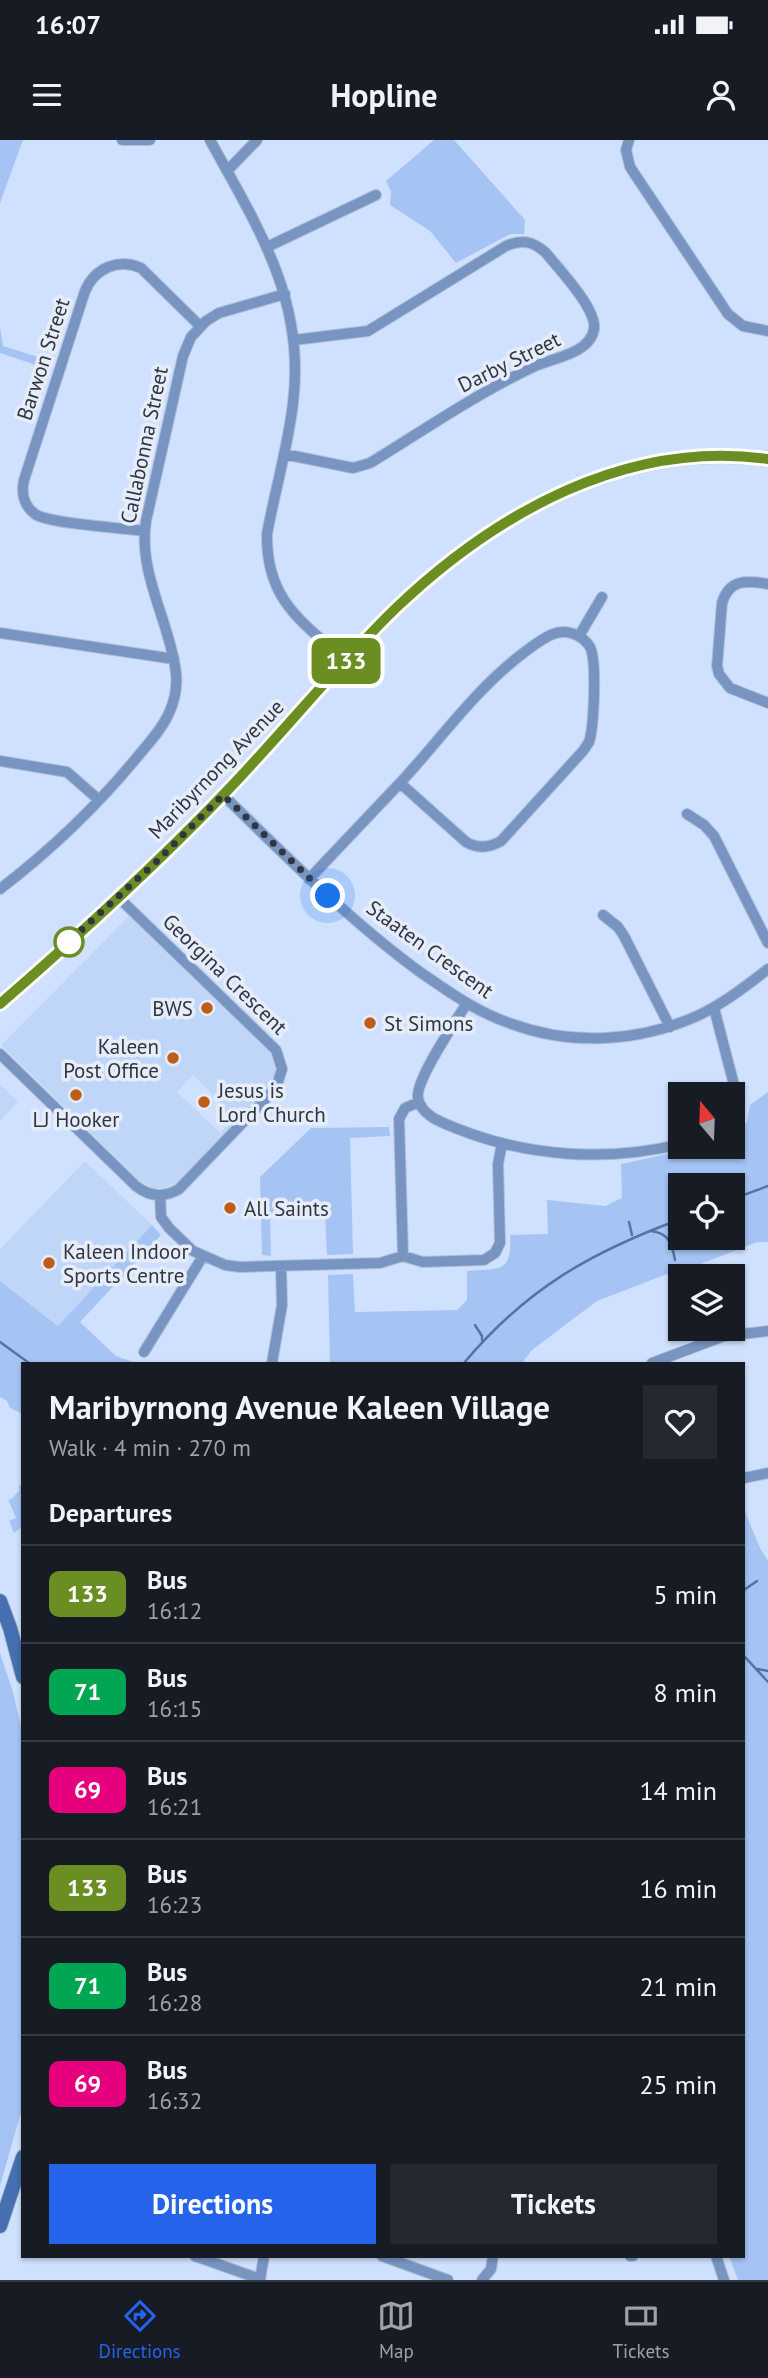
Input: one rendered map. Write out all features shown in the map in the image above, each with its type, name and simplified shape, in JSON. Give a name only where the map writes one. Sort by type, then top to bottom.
[{"type":"street","points":[[122,140],[150,140]]},
{"type":"street","points":[[210,140],[267,247],[285,294],[294,340],[294,400],[267,534],[271,572],[277,590],[287,606],[346,661]]},
{"type":"street","points":[[227,171],[257,140]]},
{"type":"street","points":[[629,140],[626,150],[630,167],[728,314],[743,326],[768,331]]},
{"type":"street","points":[[267,247],[376,195]]},
{"type":"street","name":"Darby Street","points":[[284,454],[348,467],[362,467],[508,379],[581,349],[593,335],[594,321],[589,309],[546,253],[530,242],[515,242],[368,331],[294,340]]},
{"type":"street","name":"Barwon Street","points":[[145,531],[40,517],[26,504],[22,489],[24,480],[85,291],[95,275],[117,264],[142,268],[200,326]]},
{"type":"street","points":[[200,326],[219,313],[285,294]]},
{"type":"street","name":"Callabonna Street","points":[[0,889],[46,852],[131,765],[165,721],[175,695],[177,677],[174,659],[146,561],[145,531],[183,356],[191,337],[200,326]]},
{"type":"street","name":"Maribyrnong Avenue","points":[[0,1004],[118,897],[223,795],[397,607],[455,558],[518,516],[603,475],[657,460],[712,454],[768,459]]},
{"type":"street","points":[[768,584],[743,581],[731,587],[725,594],[717,666],[726,685],[768,704]]},
{"type":"street","points":[[579,636],[602,597]]},
{"type":"street","points":[[309,878],[400,783],[481,691],[513,662],[551,634],[565,632],[579,636],[589,646],[594,659],[589,742],[501,841],[486,847],[466,842],[400,783]]},
{"type":"street","points":[[0,633],[174,659]]},
{"type":"street","points":[[0,761],[63,770],[75,777],[99,800]]},
{"type":"street","name":"Staaten Crescent","points":[[223,795],[309,878],[381,942],[467,1003],[495,1018],[526,1029],[574,1038],[622,1037],[670,1027],[714,1007],[768,969]]},
{"type":"street","points":[[687,814],[699,821],[714,836],[768,943]]},
{"type":"street","name":"Georgina Crescent","points":[[118,897],[272,1047],[282,1064],[281,1079],[273,1092],[179,1189],[160,1195]]},
{"type":"street","points":[[603,915],[618,927],[624,936],[670,1027]]},
{"type":"street","points":[[467,1003],[419,1083],[419,1102],[432,1117],[466,1132],[502,1143],[557,1153],[632,1153],[668,1146]]},
{"type":"street","points":[[714,1007],[733,1082]]},
{"type":"street","points":[[0,1054],[136,1186],[149,1194],[160,1195],[160,1212],[166,1225],[189,1248],[235,1267],[380,1263],[403,1256],[423,1262],[490,1258],[500,1240],[498,1164],[502,1143]]},
{"type":"street","points":[[403,1256],[400,1119],[405,1108],[419,1102]]},
{"type":"street","points":[[144,1352],[203,1256]]},
{"type":"street","points":[[272,1362],[282,1305],[281,1266]]},
{"type":"street","points":[[655,1362],[724,1336],[768,1331]]},
{"type":"street","points":[[745,1478],[768,1473]]},
{"type":"street","points":[[0,1601],[16,1626],[21,1662]]},
{"type":"street","points":[[0,2225],[21,2163]]},
{"type":"street","points":[[200,2258],[260,2280],[264,2258]]},
{"type":"street","points":[[388,2258],[448,2280]]},
{"type":"street","points":[[482,2280],[491,2269],[493,2258]]},
{"type":"street","points":[[717,2258],[724,2280]]},
{"type":"shaded area","points":[[0,140],[23,140],[0,203]]},
{"type":"shaded area","points":[[434,140],[454,140],[525,220],[524,234],[510,234],[456,263],[430,231],[390,205],[391,192],[386,181]]},
{"type":"shaded area","points":[[0,327],[3,346],[51,361],[48,369],[0,353]]},
{"type":"shaded area","points":[[129,916],[270,1053],[276,1074],[267,1090],[179,1181],[164,1188],[152,1188],[139,1180],[1,1045]],"holes":[[[193,1075],[224,1106],[219,1111],[230,1122],[220,1133],[177,1092]]]},
{"type":"shaded area","points":[[0,1084],[18,1102],[0,1121]]},
{"type":"shaded area","points":[[768,1092],[768,1242],[757,1242],[745,1247],[745,1173],[668,1173],[668,1250],[737,1250],[701,1264],[668,1264],[668,1274],[597,1301],[532,1350],[523,1362],[330,1362],[328,1275],[353,1274],[355,1312],[457,1310],[467,1300],[467,1271],[496,1269],[506,1263],[509,1257],[510,1235],[548,1234],[547,1200],[605,1206],[622,1198],[621,1164],[668,1154],[668,1159],[745,1159],[746,1123],[750,1105]]},
{"type":"shaded area","points":[[389,1127],[390,1136],[350,1138],[353,1254],[327,1255],[325,1215],[270,1216],[271,1256],[262,1255],[260,1177],[311,1128]]},
{"type":"shaded area","points":[[85,1161],[152,1225],[58,1326],[0,1281],[0,1249]]},
{"type":"shaded area","points":[[152,1225],[161,1235],[80,1322],[116,1356],[133,1362],[21,1362],[21,1413],[10,1408],[7,1401],[0,1397],[0,1281],[58,1326]]},
{"type":"shaded area","points":[[21,1485],[21,1528],[14,1533],[9,1521],[16,1518],[8,1499],[20,1490],[18,1487]]},
{"type":"shaded area","points":[[745,1511],[768,1561],[768,2280],[738,2280],[730,2258],[745,2258]]},
{"type":"shaded area","points":[[0,1653],[21,1726],[21,2112],[0,2186]]},
{"type":"waterway","points":[[745,1195],[768,1186]]},
{"type":"waterway","points":[[629,1222],[632,1235]]},
{"type":"waterway","points":[[465,1362],[511,1314],[562,1276],[618,1245],[668,1224]]},
{"type":"waterway","points":[[651,1231],[662,1234],[669,1240],[675,1260]]},
{"type":"waterway","points":[[475,1325],[482,1340]]},
{"type":"waterway","points":[[0,1342],[28,1362]]},
{"type":"waterway","points":[[745,1589],[757,1581]]},
{"type":"waterway","points":[[745,1657],[768,1682]]},
{"type":"waterway","points":[[758,1669],[768,1671]]},
{"type":"bus line","name":"133","points":[[0,1004],[189,830],[255,762],[379,625],[455,558],[518,516],[586,482],[621,469],[657,460],[712,454],[768,459]]},
{"type":"place","name":"BWS","points":[[207,1008]]},
{"type":"place","name":"St Simons","points":[[370,1023]]},
{"type":"place","name":"Kaleen Post Office","points":[[173,1058]]},
{"type":"place","name":"LJ Hooker","points":[[76,1095]]},
{"type":"place","name":"Jesus is Lord Church","points":[[204,1102]]},
{"type":"place","name":"All Saints","points":[[230,1208]]},
{"type":"place","name":"Kaleen Indoor Sports Centre","points":[[49,1263]]},
{"type":"route","points":[[69,942],[66,944],[154,864],[223,795],[328,896]]}]
